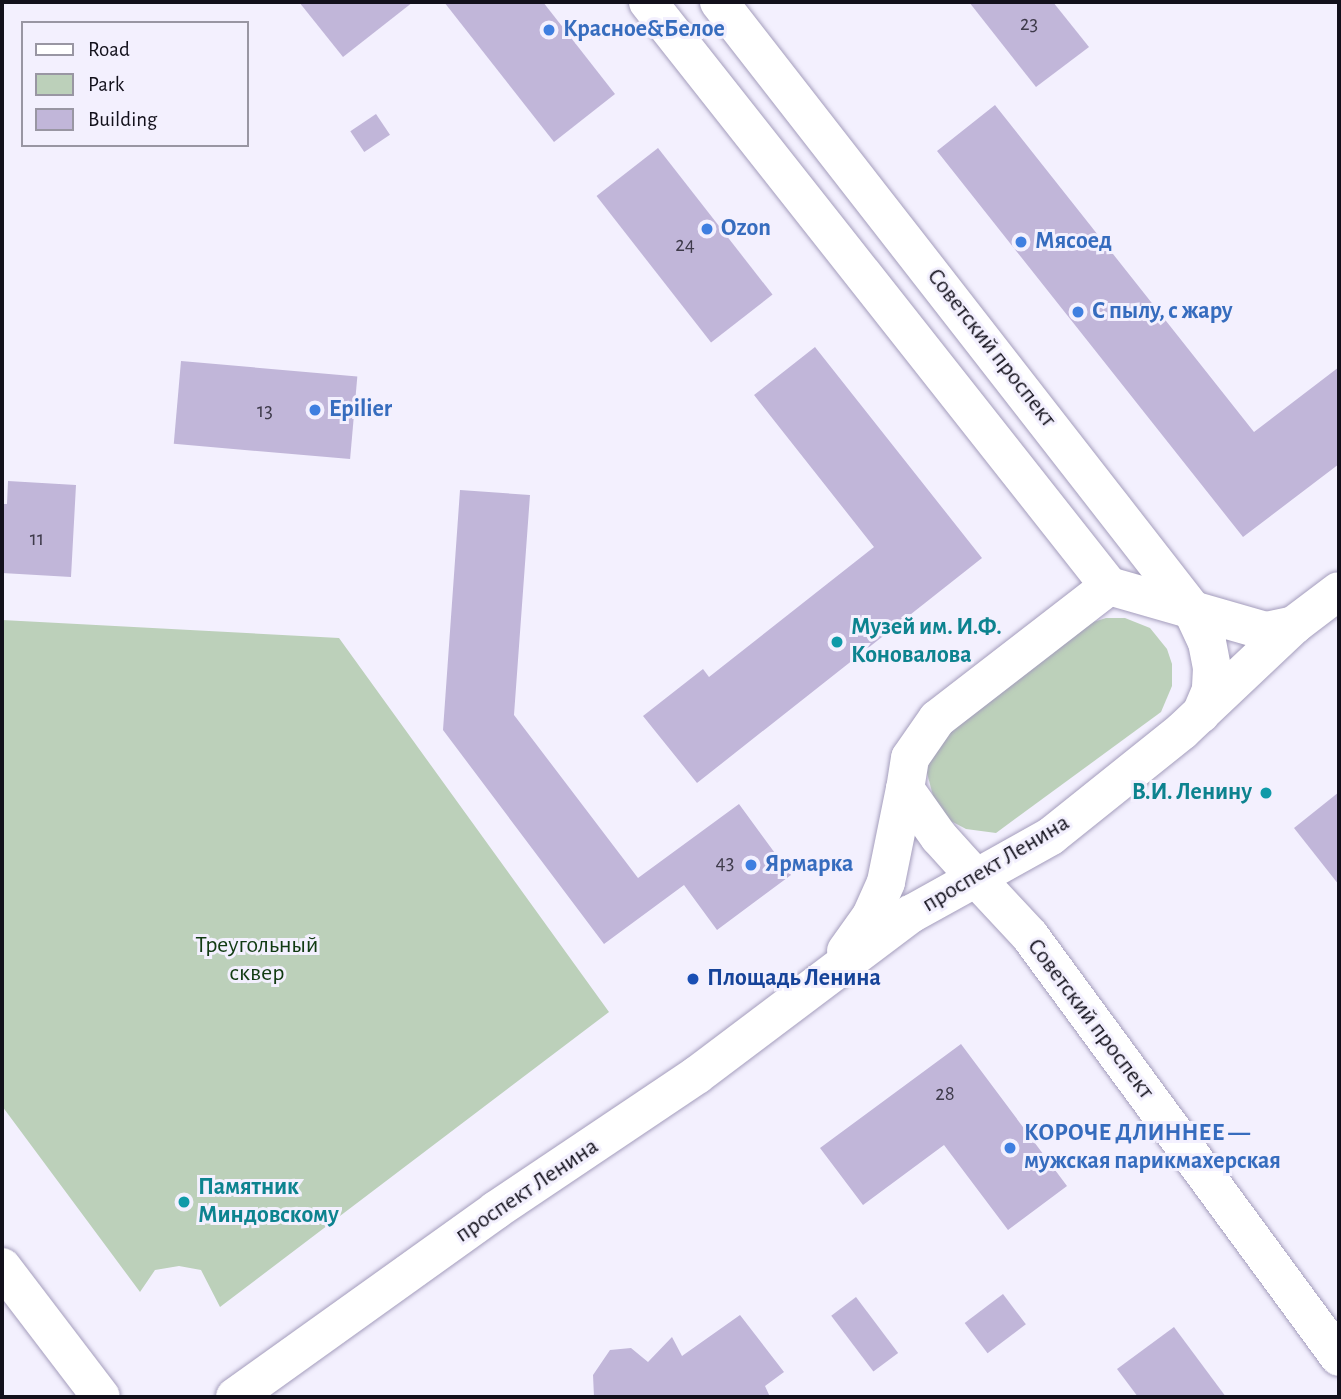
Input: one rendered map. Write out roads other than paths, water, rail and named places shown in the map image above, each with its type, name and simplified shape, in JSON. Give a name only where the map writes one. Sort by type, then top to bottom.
[{"type":"main road","points":[[648,2],[1109,586],[1266,631],[1294,625]]},
{"type":"main road","name":"Советский проспект","points":[[719,2],[1191,608],[1207,642],[1212,668],[1211,690],[1201,714]]},
{"type":"main road","name":"проспект Ленина","points":[[818,984],[850,946],[881,893],[911,758],[937,719],[1109,586]]},
{"type":"main road","name":"проспект Ленина","points":[[236,1397],[496,1210],[697,1075],[911,914],[1051,835],[1201,714],[1294,625],[1339,591]]},
{"type":"main road","name":"Советский проспект","points":[[905,789],[939,837],[1030,936],[1339,1357]]},
{"type":"main road","points":[[2,1267],[101,1397]]},
{"type":"place","name":"Красное&Белое","points":[[549,30]]},
{"type":"place","name":"Ozon","points":[[707,229]]},
{"type":"place","name":"Мясоед","points":[[1021,242]]},
{"type":"place","name":"С пылу, с жару","points":[[1078,312]]},
{"type":"place","name":"Epilier","points":[[315,410]]},
{"type":"place","name":"Музей им. И.Ф. Коновалова","points":[[837,642]]},
{"type":"place","name":"В.И. Ленину","points":[[1266,793]]},
{"type":"place","name":"Ярмарка","points":[[751,865]]},
{"type":"place","name":"Площадь Ленина","points":[[693,979]]},
{"type":"place","name":"КОРОЧЕ ДЛИННЕЕ — мужская парикмахерская","points":[[1010,1148]]},
{"type":"place","name":"Памятник Миндовскому","points":[[184,1202]]},
{"type":"park label","name":"Треугольный сквер","points":[[257,960]]}]
